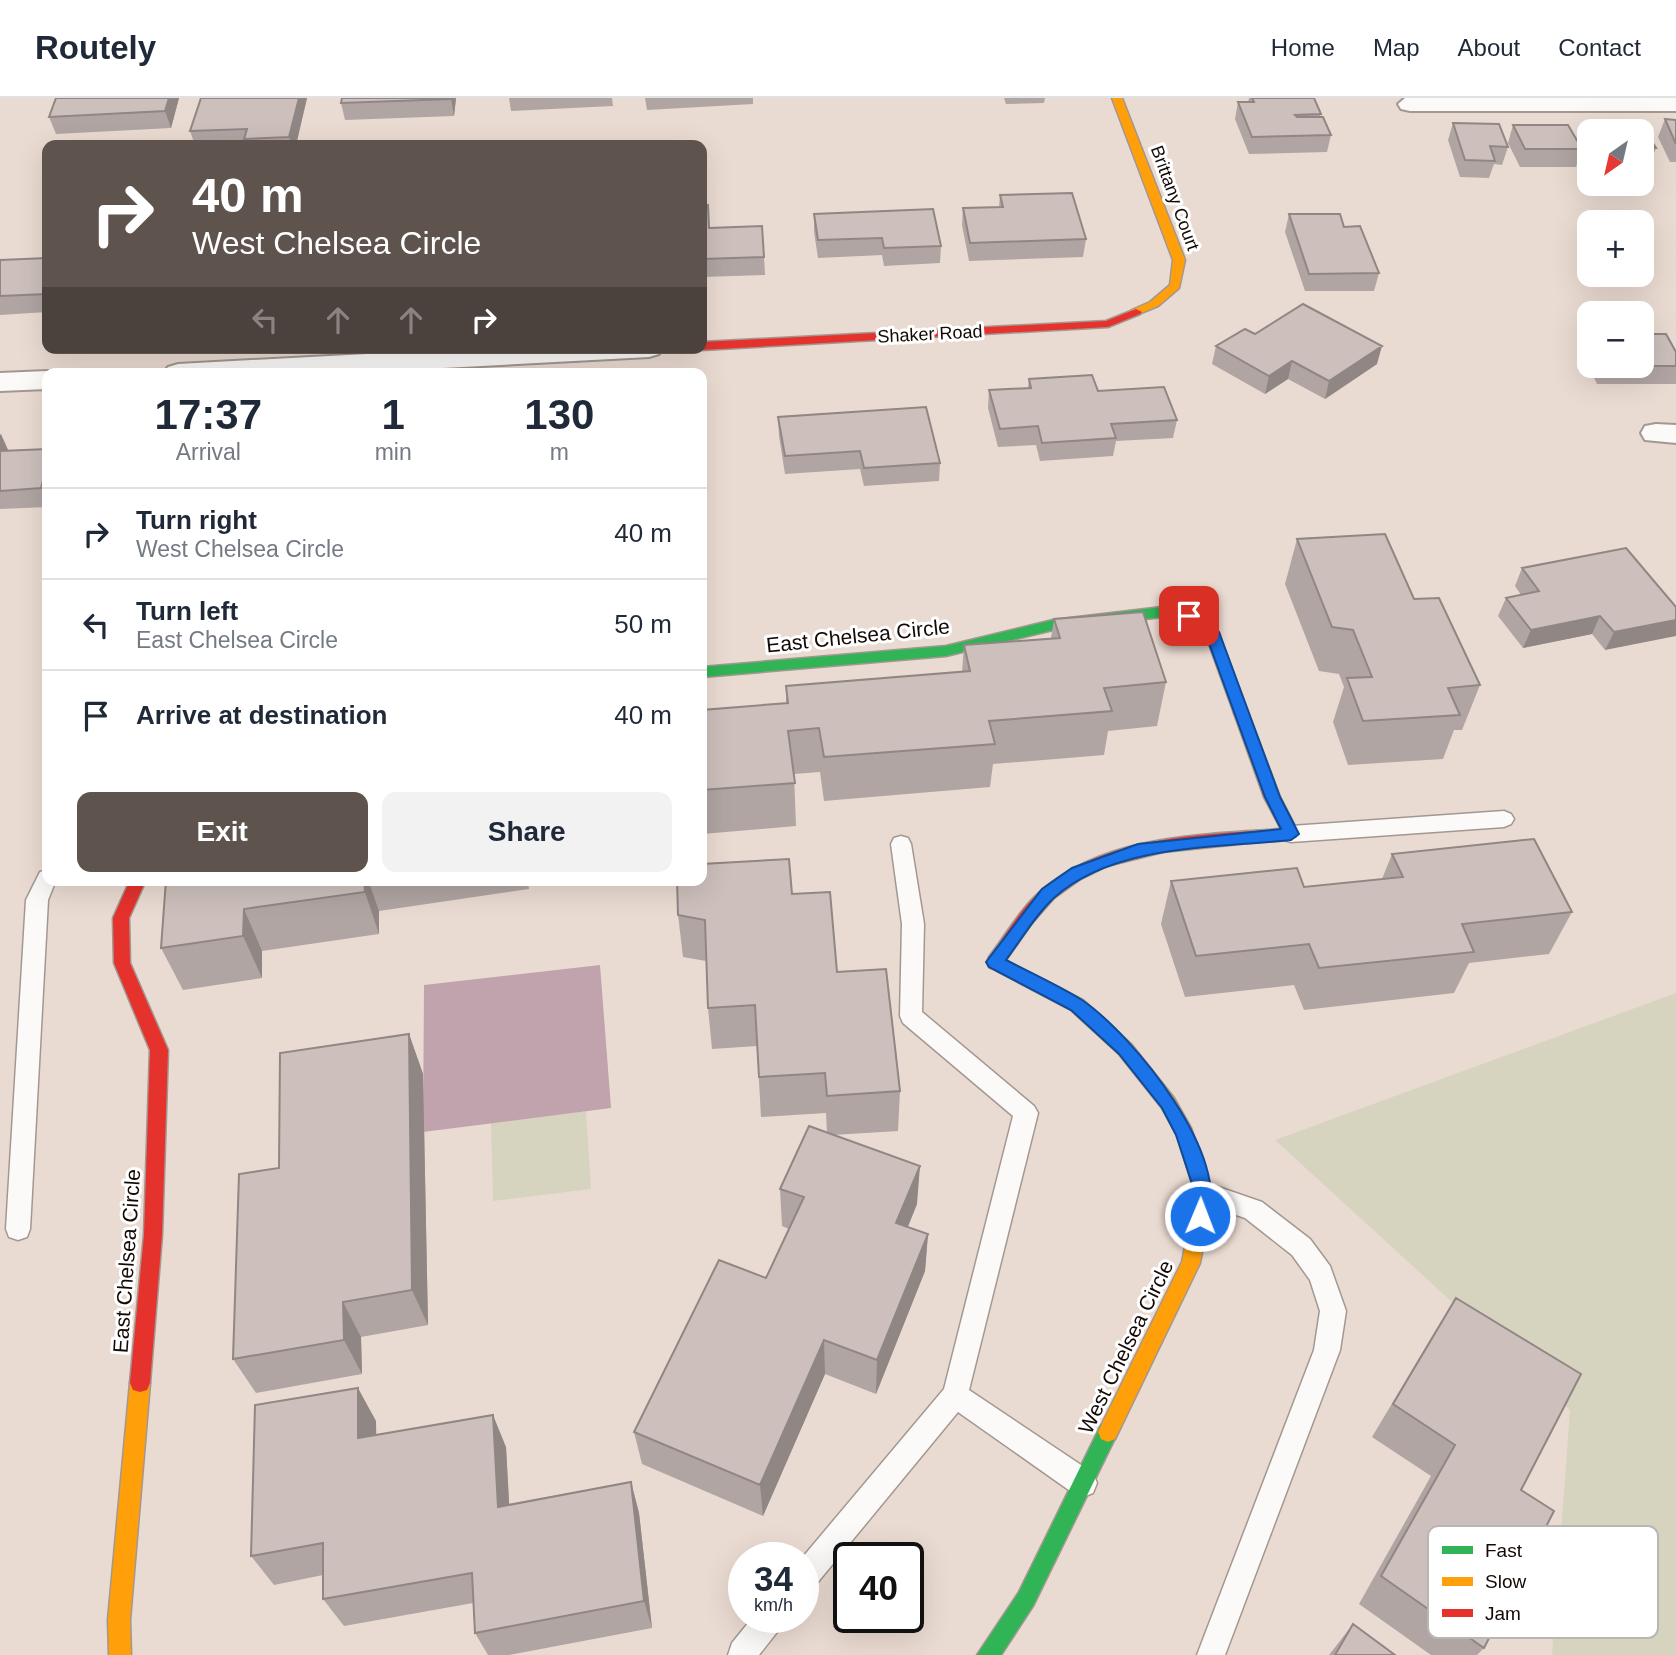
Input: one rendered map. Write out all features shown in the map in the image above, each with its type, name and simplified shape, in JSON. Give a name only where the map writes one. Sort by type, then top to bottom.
[{"type":"street","name":"Brittany Court","points":[[1116,98],[1179,260],[1175,286],[1154,304]]},
{"type":"street","points":[[1410,104],[1676,104]]},
{"type":"street","name":"Shaker Road","points":[[707,345],[1108,324],[1154,304]]},
{"type":"street","points":[[272,368],[536,354]]},
{"type":"street","points":[[0,382],[42,380]]},
{"type":"street","name":"East Chelsea Circle","points":[[707,672],[946,651],[1053,625],[1148,613],[1189,616],[1212,632],[1272,797],[1291,834]]},
{"type":"street","name":"West Chelsea Circle","points":[[988,1655],[1026,1599],[1191,1263],[1204,1193],[1185,1133],[1168,1103],[1125,1049],[1077,1005],[995,962],[1048,894],[1077,872],[1138,850],[1291,834]]},
{"type":"street","name":"East Chelsea Circle","points":[[120,1655],[119,1620],[153,1235],[159,1051],[122,963],[121,918],[135,886]]},
{"type":"lane","points":[[1291,834],[1504,819]]},
{"type":"lane","points":[[819,1559],[955,1395],[1026,1113],[911,1016],[913,924],[901,845]]},
{"type":"lane","points":[[18,1229],[37,900],[43,886]]},
{"type":"lane","points":[[1204,1193],[1253,1210],[1301,1247],[1321,1274],[1333,1311],[1327,1350],[1211,1655]]},
{"type":"lane","points":[[955,1395],[1083,1483]]},
{"type":"lane","points":[[742,1653],[758,1633]]},
{"type":"shaded area","points":[[600,965],[611,1108],[423,1132],[424,985]]},
{"type":"shaded area","points":[[1676,993],[1676,1655],[1552,1655],[1553,1638],[1658,1638],[1658,1526],[1561,1526],[1570,1410],[1275,1140]]},
{"type":"shaded area","points":[[586,1111],[591,1189],[493,1201],[491,1123]]},
{"type":"building","points":[[56,98],[169,98],[165,111],[49,117]]},
{"type":"building","points":[[201,98],[299,98],[289,137],[244,139],[247,129],[190,131]]},
{"type":"building","points":[[342,98],[451,98],[451,99],[341,103]]},
{"type":"building","points":[[1252,98],[1314,98],[1321,114],[1295,115],[1323,117],[1331,135],[1252,137],[1238,102],[1254,102]]},
{"type":"building","points":[[1665,119],[1676,120],[1676,144]]},
{"type":"building","points":[[1453,123],[1499,124],[1508,147],[1490,146],[1495,161],[1465,160]]},
{"type":"building","points":[[1513,125],[1568,125],[1577,140],[1577,149],[1525,149]]},
{"type":"building","points":[[1072,193],[1086,239],[970,243],[963,208],[1003,207],[1000,195]]},
{"type":"building","points":[[707,205],[709,228],[762,226],[764,257],[707,259]]},
{"type":"building","points":[[933,209],[941,246],[884,248],[882,238],[818,240],[814,214]]},
{"type":"building","points":[[1289,214],[1340,214],[1344,227],[1360,226],[1379,273],[1309,274]]},
{"type":"building","points":[[42,258],[42,294],[0,296],[0,260]]},
{"type":"building","points":[[1303,304],[1382,346],[1329,381],[1292,361],[1269,376],[1216,346],[1245,329],[1255,334]]},
{"type":"building","points":[[1654,334],[1666,334],[1676,352],[1676,366],[1654,366]]},
{"type":"building","points":[[1092,375],[1098,391],[1164,387],[1177,420],[1111,424],[1116,438],[1042,443],[1038,426],[1000,429],[989,390],[1031,388],[1029,379]]},
{"type":"building","points":[[926,407],[940,463],[864,468],[860,451],[785,456],[778,417]]},
{"type":"building","points":[[42,449],[41,488],[0,491],[0,451]]},
{"type":"building","points":[[1385,534],[1414,599],[1439,598],[1480,685],[1448,688],[1460,715],[1363,721],[1347,678],[1372,677],[1353,630],[1332,627],[1297,539]]},
{"type":"building","points":[[1626,548],[1676,607],[1676,620],[1614,632],[1600,616],[1531,630],[1506,598],[1539,591],[1522,568]]},
{"type":"building","points":[[1143,612],[1166,682],[1104,688],[1112,711],[989,721],[995,744],[824,757],[819,728],[788,731],[795,783],[707,790],[707,710],[788,703],[786,686],[970,671],[964,645],[1060,638],[1054,619]]},
{"type":"building","points":[[1534,839],[1572,912],[1462,924],[1474,952],[1319,968],[1309,944],[1196,956],[1171,881],[1297,868],[1304,887],[1403,877],[1392,854]]},
{"type":"building","points":[[789,859],[792,894],[830,892],[837,972],[886,969],[900,1091],[827,1096],[825,1073],[759,1077],[755,1005],[708,1008],[705,920],[678,915],[677,886],[707,886],[707,864]]},
{"type":"building","points":[[166,886],[364,886],[365,892],[244,909],[243,936],[161,948]]},
{"type":"building","points":[[409,1034],[412,1290],[343,1302],[344,1340],[233,1359],[239,1174],[279,1168],[280,1053]]},
{"type":"building","points":[[809,1126],[920,1166],[896,1223],[928,1234],[877,1360],[824,1340],[760,1485],[634,1432],[719,1260],[766,1278],[804,1197],[780,1189]]},
{"type":"building","points":[[1456,1298],[1581,1374],[1521,1490],[1554,1511],[1546,1526],[1428,1526],[1428,1609],[1381,1576],[1455,1445],[1393,1404]]},
{"type":"building","points":[[358,1388],[358,1438],[493,1415],[498,1507],[631,1482],[644,1601],[475,1633],[472,1573],[323,1599],[323,1543],[251,1556],[255,1405]]},
{"type":"building","points":[[1353,1624],[1395,1655],[1335,1655]]},
{"type":"building","points":[[1470,1638],[1489,1638],[1484,1648]]},
{"type":"traffic: fast","points":[[707,672],[946,651],[1053,625],[1162,612],[1189,616],[1212,633],[1241,713]]},
{"type":"traffic: fast","points":[[988,1655],[1026,1599],[1108,1432]]},
{"type":"traffic: slow","points":[[1117,98],[1179,260],[1175,286],[1154,304],[1136,312]]},
{"type":"traffic: slow","points":[[1003,966],[1077,1005],[1125,1049],[1168,1103],[1185,1133],[1204,1193],[1191,1263],[1108,1432]]},
{"type":"traffic: slow","points":[[120,1655],[119,1620],[140,1383]]},
{"type":"traffic: jam","points":[[707,346],[1108,324],[1136,312]]},
{"type":"traffic: jam","points":[[1003,966],[995,962],[1040,901],[1074,876],[1102,862],[1132,852],[1196,841],[1291,834],[1272,797],[1241,713]]},
{"type":"traffic: jam","points":[[135,886],[121,918],[122,963],[159,1050],[153,1235],[140,1383]]},
{"type":"route","points":[[1189,616],[1212,632],[1272,797],[1291,834],[1138,850],[1077,872],[1048,894],[995,962],[1077,1005],[1125,1049],[1168,1103],[1185,1133],[1204,1193],[1200,1216]]}]
